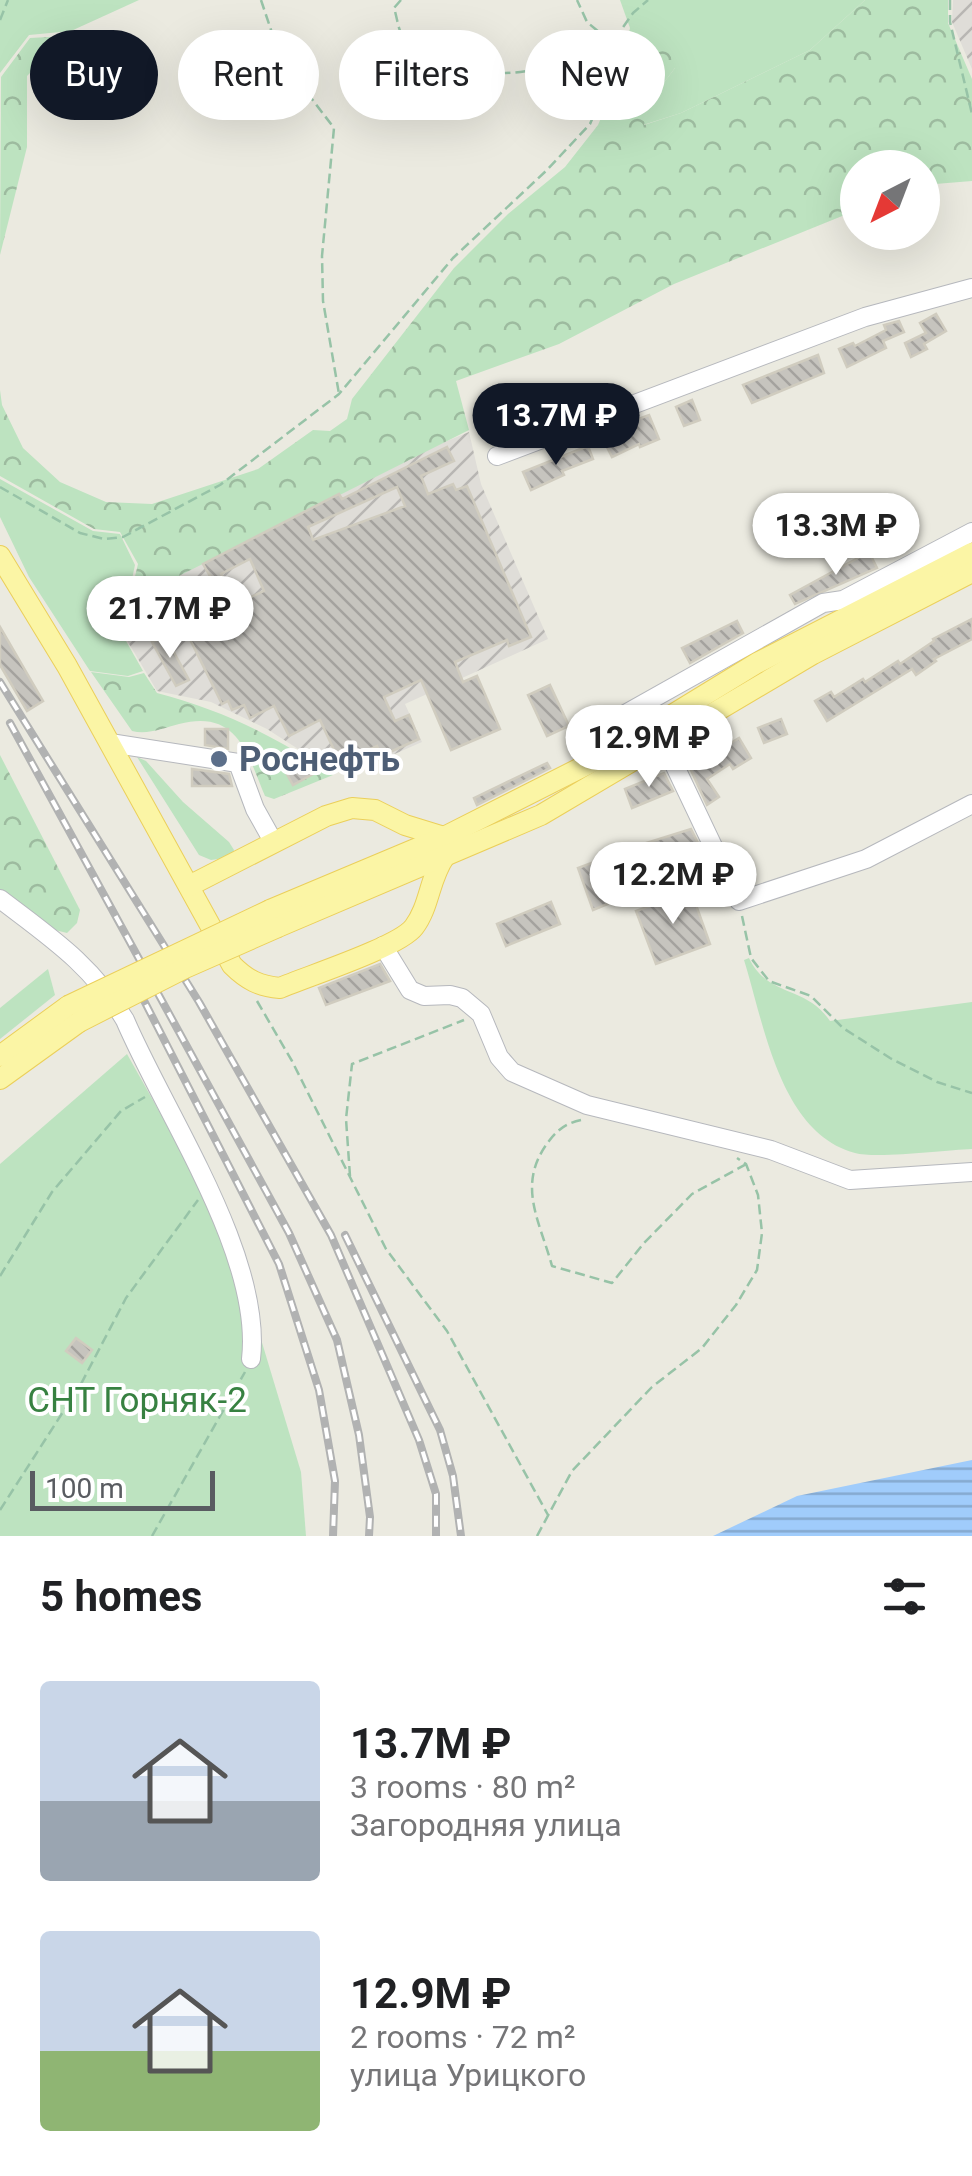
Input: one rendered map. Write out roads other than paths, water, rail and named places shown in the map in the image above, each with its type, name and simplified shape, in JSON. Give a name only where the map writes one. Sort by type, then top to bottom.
[{"type":"main road","points":[[0,556],[238,972],[261,986],[280,988],[408,934],[422,912],[445,846],[610,753],[758,662],[972,552]]},
{"type":"main road","points":[[0,1056],[74,1014],[274,918],[445,846],[575,797],[813,654],[972,572]]},
{"type":"main road","points":[[189,886],[326,816],[352,808],[386,814],[445,846]]},
{"type":"main road","points":[[383,872],[395,839],[386,814]]},
{"type":"main road","points":[[383,872],[413,891],[422,912]]},
{"type":"main road","points":[[0,1079],[74,1014]]},
{"type":"street","points":[[498,456],[865,316],[972,288]]},
{"type":"street","points":[[595,731],[823,603],[843,600],[972,532]]},
{"type":"street","points":[[663,741],[740,901],[866,859],[972,804]]},
{"type":"street","points":[[110,743],[238,764],[255,809],[274,843]]},
{"type":"street","points":[[0,899],[64,948],[107,990],[207,1188],[238,1266],[253,1340],[251,1358]]},
{"type":"street","points":[[383,946],[410,990],[424,996],[462,998],[481,1014],[499,1058],[512,1072],[586,1105],[771,1150],[850,1180],[972,1172]]},
{"type":"water","points":[[972,1460],[972,1536],[713,1536],[797,1496]]},
{"type":"railway","points":[[0,682],[199,1002],[331,1235],[419,1440],[436,1494],[436,1536]]},
{"type":"railway","points":[[10,723],[289,1233],[337,1340],[359,1435],[369,1536]]},
{"type":"railway","points":[[136,985],[279,1264],[319,1390],[335,1481],[333,1536]]},
{"type":"railway","points":[[345,1235],[440,1430],[453,1476],[461,1536]]},
{"type":"place","name":"Роснефть","points":[[219,759]]},
{"type":"park label","name":"СНТ Горняк-2","points":[[137,1400]]}]
